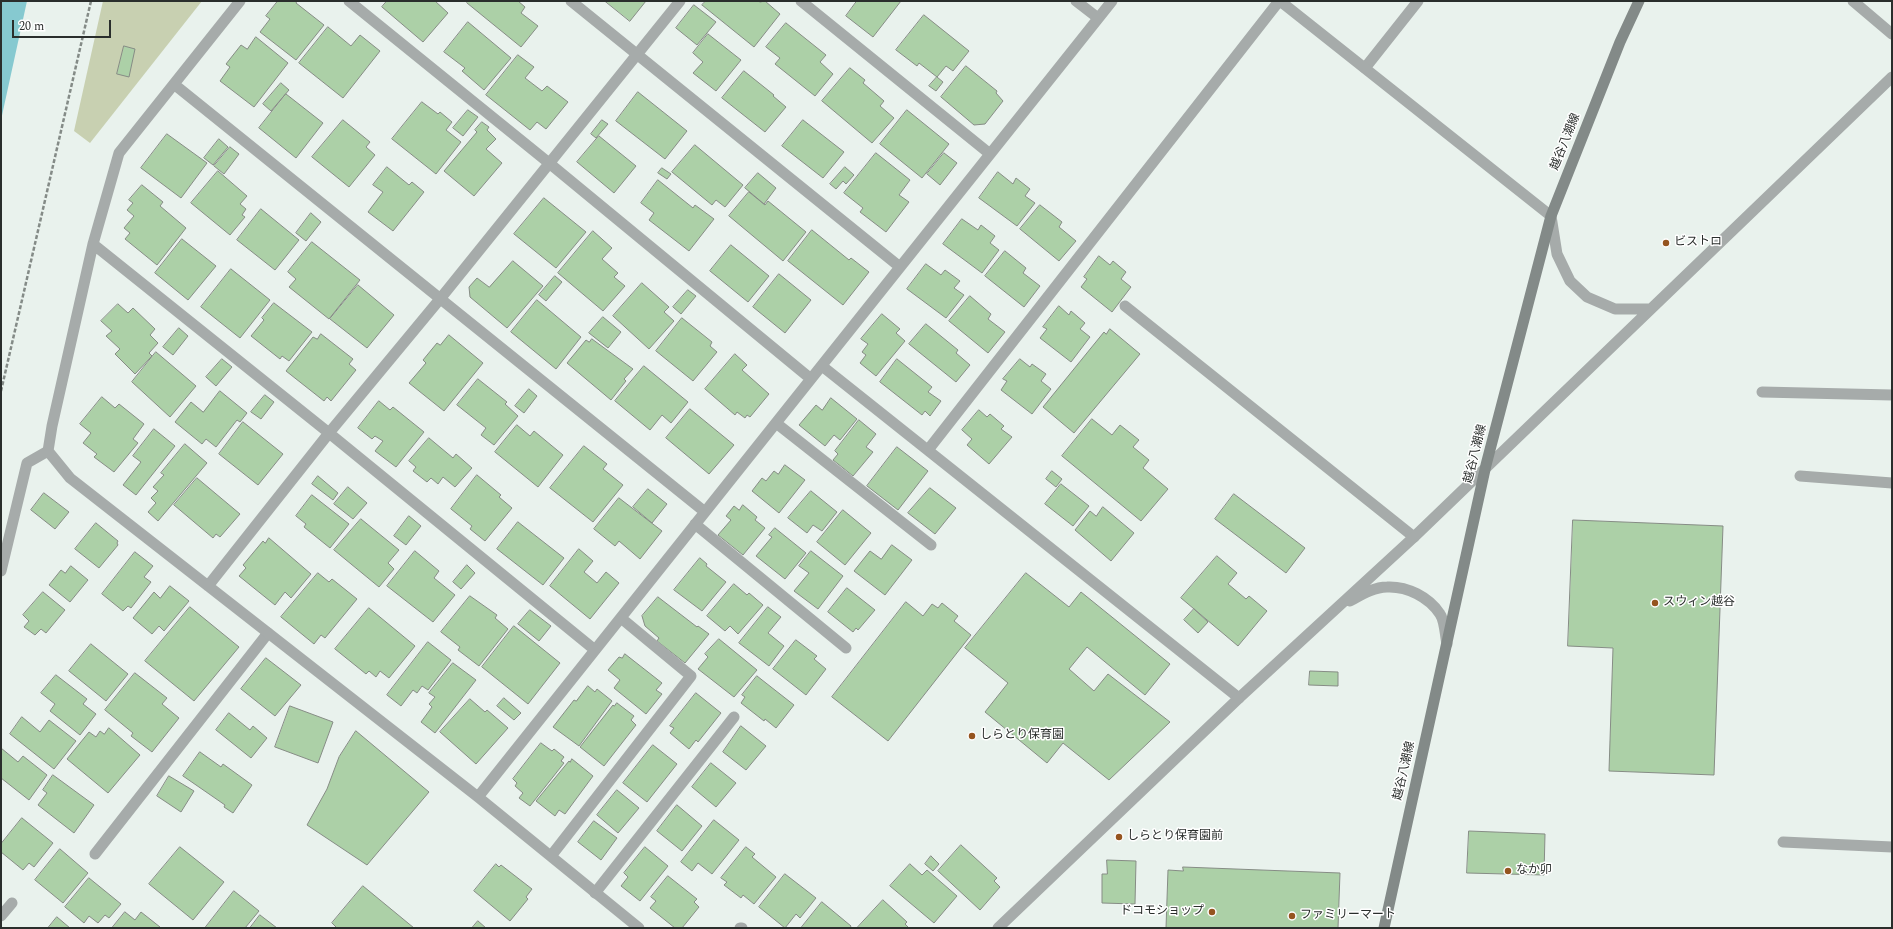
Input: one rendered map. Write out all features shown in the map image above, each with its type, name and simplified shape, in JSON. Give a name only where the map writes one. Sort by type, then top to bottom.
[{"type":"main road","name":"越谷八潮線","points":[[1384,928],[1486,466],[1551,216],[1620,42],[1639,1]]},
{"type":"street","points":[[240,1],[175,85],[119,153],[93,244],[52,426],[48,451],[70,478],[478,797],[639,928]]},
{"type":"street","points":[[349,1],[549,163],[811,379]]},
{"type":"street","points":[[571,1],[900,267]]},
{"type":"street","points":[[208,586],[329,433],[440,299],[680,1]]},
{"type":"street","points":[[800,1],[990,154]]},
{"type":"street","points":[[1076,1],[1098,18]]},
{"type":"street","points":[[478,797],[1112,1]]},
{"type":"street","points":[[1365,68],[1418,1]]},
{"type":"street","points":[[1853,1],[1892,34]]},
{"type":"street","points":[[928,450],[1285,2],[1365,68],[1551,216],[1557,254],[1570,281],[1587,297],[1615,309],[1649,309]]},
{"type":"street","points":[[998,928],[1239,698],[1414,537],[1649,309],[1892,77]]},
{"type":"street","points":[[175,85],[705,512]]},
{"type":"street","points":[[93,244],[329,433],[595,650]]},
{"type":"street","points":[[1125,306],[1414,537]]},
{"type":"street","points":[[822,366],[1239,698]]},
{"type":"street","points":[[1762,392],[1892,395]]},
{"type":"street","points":[[776,423],[930,546]]},
{"type":"street","points":[[1,571],[27,463],[48,451]]},
{"type":"street","points":[[1800,476],[1892,483]]},
{"type":"street","points":[[695,524],[846,648]]},
{"type":"street","points":[[1339,606],[1371,591],[1387,587],[1408,590],[1427,599],[1441,615],[1446,644]]},
{"type":"street","points":[[551,856],[691,676],[621,618]]},
{"type":"street","points":[[95,854],[268,633]]},
{"type":"street","points":[[595,893],[734,717]]},
{"type":"street","points":[[1783,842],[1892,847]]},
{"type":"street","points":[[1,916],[12,903]]},
{"type":"path","points":[[1,391],[91,1]]},
{"type":"green space","points":[[103,1],[202,1],[90,143],[74,131]]},
{"type":"water","points":[[1,1],[27,1],[1,120]]},
{"type":"building","points":[[278,1],[297,1],[296,3],[324,25],[296,60],[260,32],[270,19],[266,16]]},
{"type":"building","points":[[387,1],[435,1],[448,13],[423,42],[382,7]]},
{"type":"building","points":[[468,1],[518,1],[525,7],[521,13],[538,26],[521,47],[467,3]]},
{"type":"building","points":[[605,1],[646,1],[630,21]]},
{"type":"building","points":[[706,1],[765,1],[780,14],[754,47],[702,5]]},
{"type":"building","points":[[857,1],[901,1],[873,37],[846,16]]},
{"type":"building","points":[[694,5],[716,22],[697,45],[676,28]]},
{"type":"building","points":[[924,15],[969,51],[953,71],[946,66],[937,77],[919,63],[917,66],[896,50]]},
{"type":"building","points":[[468,22],[511,58],[484,90],[462,71],[465,68],[444,52]]},
{"type":"building","points":[[786,23],[826,55],[820,62],[833,74],[815,96],[775,64],[780,58],[766,47]]},
{"type":"building","points":[[328,27],[351,46],[360,35],[380,51],[343,98],[299,63]]},
{"type":"building","points":[[708,34],[741,60],[716,91],[693,73],[703,62],[693,53]]},
{"type":"building","points":[[256,37],[288,63],[254,107],[220,81],[230,67],[226,64],[241,45],[247,49]]},
{"type":"building","points":[[124,46],[135,49],[129,77],[117,74]]},
{"type":"building","points":[[518,55],[534,67],[525,78],[542,91],[547,86],[568,102],[546,129],[537,122],[530,130],[486,95]]},
{"type":"building","points":[[966,66],[997,91],[996,93],[1003,101],[985,124],[974,125],[941,97]]},
{"type":"building","points":[[850,68],[865,80],[863,83],[884,101],[880,106],[894,118],[872,143],[822,101]]},
{"type":"building","points":[[744,71],[774,95],[773,96],[786,107],[765,132],[722,98]]},
{"type":"building","points":[[937,77],[943,82],[936,91],[929,86]]},
{"type":"building","points":[[281,83],[289,90],[271,111],[263,104]]},
{"type":"building","points":[[638,92],[687,131],[665,159],[616,121]]},
{"type":"building","points":[[286,94],[323,123],[296,158],[259,128]]},
{"type":"building","points":[[422,102],[438,114],[440,112],[452,122],[446,130],[461,142],[436,174],[392,139]]},
{"type":"building","points":[[468,110],[478,117],[463,136],[453,128]]},
{"type":"building","points":[[907,110],[949,144],[922,178],[880,144]]},
{"type":"building","points":[[343,120],[370,142],[366,147],[375,155],[349,187],[312,157]]},
{"type":"building","points":[[602,120],[608,124],[596,138],[591,134]]},
{"type":"building","points":[[803,120],[844,152],[823,178],[782,146]]},
{"type":"building","points":[[482,122],[489,127],[487,130],[496,139],[486,149],[502,163],[474,196],[444,171],[477,132],[475,130]]},
{"type":"building","points":[[167,134],[207,163],[181,198],[141,168]]},
{"type":"building","points":[[599,136],[636,166],[614,193],[577,162]]},
{"type":"building","points":[[219,139],[228,147],[213,165],[204,158]]},
{"type":"building","points":[[695,145],[743,185],[725,207],[716,200],[712,205],[672,172]]},
{"type":"building","points":[[230,147],[239,154],[224,174],[214,166]]},
{"type":"building","points":[[876,153],[910,180],[899,195],[909,202],[886,232],[860,212],[863,208],[844,193]]},
{"type":"building","points":[[944,153],[957,163],[940,185],[927,174]]},
{"type":"building","points":[[387,167],[409,185],[412,182],[424,192],[393,231],[368,212],[383,192],[373,185]]},
{"type":"building","points":[[845,167],[854,175],[846,184],[843,181],[836,189],[830,184]]},
{"type":"building","points":[[662,168],[671,174],[667,179],[658,173]]},
{"type":"building","points":[[218,171],[247,196],[240,204],[246,209],[242,215],[245,217],[230,235],[191,203]]},
{"type":"building","points":[[998,172],[1013,184],[1016,178],[1030,189],[1025,196],[1035,203],[1017,226],[979,198]]},
{"type":"building","points":[[758,173],[776,188],[764,204],[745,188]]},
{"type":"building","points":[[658,180],[693,208],[695,205],[714,219],[689,251],[649,220],[654,213],[641,203]]},
{"type":"building","points":[[142,185],[163,202],[160,206],[186,228],[157,265],[125,239],[130,233],[124,228],[134,216],[127,210],[133,203],[129,200]]},
{"type":"building","points":[[749,192],[765,205],[768,201],[806,232],[783,261],[729,216]]},
{"type":"building","points":[[544,198],[586,232],[556,268],[514,234]]},
{"type":"building","points":[[1040,205],[1062,222],[1059,227],[1076,241],[1059,261],[1020,229]]},
{"type":"building","points":[[261,209],[299,240],[275,270],[237,240]]},
{"type":"building","points":[[311,213],[321,222],[306,241],[296,233]]},
{"type":"building","points":[[962,219],[978,230],[981,225],[995,236],[990,243],[999,250],[982,273],[943,244]]},
{"type":"building","points":[[812,230],[849,260],[851,258],[869,272],[843,305],[788,261]]},
{"type":"building","points":[[593,231],[612,248],[602,259],[618,273],[614,277],[625,286],[603,311],[558,273]]},
{"type":"building","points":[[182,239],[216,266],[188,300],[155,273]]},
{"type":"building","points":[[312,242],[360,280],[329,319],[289,287],[296,279],[288,272]]},
{"type":"building","points":[[731,245],[769,276],[748,302],[710,271]]},
{"type":"building","points":[[1005,251],[1026,268],[1023,273],[1040,286],[1024,307],[985,276]]},
{"type":"building","points":[[1099,256],[1110,265],[1113,261],[1126,272],[1121,279],[1131,287],[1112,312],[1081,287],[1087,279],[1084,277]]},
{"type":"building","points":[[513,261],[543,286],[507,328],[470,297],[469,287],[477,278],[489,287]]},
{"type":"building","points":[[926,264],[941,275],[945,270],[960,281],[954,288],[964,295],[946,318],[907,289]]},
{"type":"building","points":[[231,269],[270,300],[240,338],[201,307]]},
{"type":"building","points":[[779,274],[811,300],[785,333],[753,307]]},
{"type":"building","points":[[555,276],[562,282],[546,301],[539,295]]},
{"type":"building","points":[[642,283],[669,307],[664,312],[674,321],[649,349],[613,316]]},
{"type":"building","points":[[358,285],[394,315],[367,348],[330,319]]},
{"type":"building","points":[[688,290],[696,296],[681,314],[673,307]]},
{"type":"building","points":[[970,296],[991,314],[988,319],[1005,332],[988,353],[949,321]]},
{"type":"building","points":[[537,300],[581,337],[556,369],[511,332]]},
{"type":"building","points":[[274,303],[312,332],[289,361],[282,356],[280,359],[251,336],[264,320],[262,318]]},
{"type":"building","points":[[118,304],[128,313],[133,308],[155,329],[150,335],[158,343],[149,353],[152,356],[135,374],[115,354],[120,349],[106,336],[112,331],[101,321]]},
{"type":"building","points":[[1059,306],[1069,315],[1071,311],[1085,323],[1080,329],[1090,337],[1071,362],[1040,338],[1047,329],[1043,327]]},
{"type":"building","points":[[882,314],[900,329],[896,333],[905,341],[876,376],[860,363],[866,355],[862,352],[868,344],[861,339]]},
{"type":"building","points":[[603,317],[621,332],[608,348],[589,333]]},
{"type":"building","points":[[682,318],[712,342],[710,346],[717,352],[693,381],[656,351]]},
{"type":"building","points":[[926,324],[958,350],[956,353],[970,365],[956,382],[909,344]]},
{"type":"building","points":[[179,328],[188,336],[173,355],[163,347]]},
{"type":"building","points":[[1110,329],[1140,354],[1074,433],[1043,407],[1104,332],[1106,334]]},
{"type":"building","points":[[321,334],[353,359],[349,364],[356,370],[331,401],[327,397],[324,401],[286,371],[313,337],[317,339]]},
{"type":"building","points":[[449,335],[483,363],[444,411],[409,383],[426,363],[423,360],[437,343],[440,345]]},
{"type":"building","points":[[592,339],[633,369],[624,379],[626,381],[611,400],[567,363],[586,340],[589,342]]},
{"type":"building","points":[[156,352],[196,386],[170,417],[132,382]]},
{"type":"building","points":[[735,354],[747,365],[742,370],[769,394],[750,417],[747,415],[745,418],[737,412],[735,415],[705,389]]},
{"type":"building","points":[[222,359],[232,367],[216,386],[206,377]]},
{"type":"building","points":[[897,359],[932,387],[928,392],[941,401],[930,416],[925,411],[922,415],[880,382]]},
{"type":"building","points":[[1020,359],[1030,367],[1032,364],[1046,374],[1041,381],[1051,389],[1032,414],[1001,390],[1007,381],[1003,379]]},
{"type":"building","points":[[644,366],[688,402],[671,423],[662,415],[650,430],[615,401]]},
{"type":"building","points":[[478,379],[507,402],[505,404],[518,416],[494,445],[481,435],[486,428],[457,405]]},
{"type":"building","points":[[529,389],[537,396],[524,413],[515,406]]},
{"type":"building","points":[[220,391],[247,413],[240,422],[237,420],[216,447],[206,439],[202,444],[175,422],[191,402],[203,412]]},
{"type":"building","points":[[265,395],[274,402],[261,419],[251,412]]},
{"type":"building","points":[[102,397],[115,408],[119,404],[144,424],[133,439],[138,443],[114,472],[94,457],[97,454],[83,443],[91,433],[80,424]]},
{"type":"building","points":[[831,398],[857,419],[840,440],[834,435],[825,446],[799,425],[816,405],[822,410]]},
{"type":"building","points":[[379,401],[390,410],[393,407],[424,432],[396,467],[375,451],[383,441],[375,436],[372,439],[358,428]]},
{"type":"building","points":[[690,409],[734,445],[709,474],[666,438]]},
{"type":"building","points":[[979,410],[987,417],[990,414],[1004,426],[1001,429],[1012,437],[989,464],[967,445],[972,439],[962,430]]},
{"type":"building","points":[[1092,419],[1112,435],[1120,425],[1139,440],[1133,447],[1149,460],[1143,468],[1168,489],[1141,521],[1062,456]]},
{"type":"building","points":[[859,420],[876,434],[866,447],[873,452],[853,476],[833,460],[838,454],[835,451]]},
{"type":"building","points":[[243,422],[283,454],[258,485],[219,454]]},
{"type":"building","points":[[517,425],[530,436],[534,431],[563,455],[538,487],[495,452]]},
{"type":"building","points":[[154,429],[175,446],[136,495],[123,485],[141,462],[133,456]]},
{"type":"building","points":[[429,438],[453,458],[456,454],[472,468],[455,487],[443,477],[438,484],[431,478],[427,482],[413,471],[416,467],[409,461]]},
{"type":"building","points":[[185,444],[207,463],[158,521],[148,512],[156,503],[151,498],[158,491],[153,487],[164,475],[161,473]]},
{"type":"building","points":[[584,446],[607,464],[603,469],[623,485],[593,522],[550,488]]},
{"type":"building","points":[[897,447],[928,471],[898,510],[867,486]]},
{"type":"building","points":[[785,465],[805,480],[779,513],[752,491],[762,478],[766,481],[774,471],[778,474]]},
{"type":"building","points":[[1052,471],[1062,479],[1056,487],[1046,479]]},
{"type":"building","points":[[477,475],[501,495],[499,497],[512,508],[485,541],[470,529],[472,526],[451,509]]},
{"type":"building","points":[[318,476],[338,493],[333,500],[312,484]]},
{"type":"building","points":[[197,478],[240,514],[220,537],[216,534],[213,538],[174,505]]},
{"type":"building","points":[[1061,484],[1089,506],[1073,526],[1045,504]]},
{"type":"building","points":[[348,487],[367,503],[353,519],[334,504]]},
{"type":"building","points":[[930,488],[956,508],[935,534],[908,513]]},
{"type":"building","points":[[648,489],[667,504],[652,523],[633,507]]},
{"type":"building","points":[[811,491],[837,512],[822,531],[813,525],[807,533],[788,518]]},
{"type":"building","points":[[44,493],[69,512],[55,529],[31,510]]},
{"type":"building","points":[[1234,494],[1305,548],[1286,573],[1215,519]]},
{"type":"building","points":[[312,495],[349,524],[330,548],[304,527],[306,524],[296,516]]},
{"type":"building","points":[[619,498],[662,531],[640,559],[619,541],[615,546],[594,529]]},
{"type":"building","points":[[743,505],[757,517],[755,520],[765,528],[743,555],[718,535],[731,520],[726,516],[734,506],[739,510]]},
{"type":"building","points":[[1103,507],[1134,533],[1111,561],[1075,530],[1090,511],[1096,516]]},
{"type":"building","points":[[843,510],[871,533],[845,565],[817,542]]},
{"type":"building","points":[[409,516],[421,526],[406,545],[394,536]]},
{"type":"building","points":[[361,519],[399,550],[388,563],[394,569],[379,587],[334,550]]},
{"type":"building","points":[[1573,520],[1723,526],[1714,775],[1609,771],[1613,648],[1568,646]]},
{"type":"building","points":[[518,522],[564,558],[543,585],[497,549]]},
{"type":"building","points":[[96,523],[118,541],[118,545],[99,568],[75,549]]},
{"type":"building","points":[[775,528],[806,553],[785,579],[756,556],[772,537],[769,535]]},
{"type":"building","points":[[269,538],[311,574],[291,598],[285,592],[275,605],[239,576],[246,568],[243,565],[263,541],[265,543]]},
{"type":"building","points":[[892,545],[912,560],[885,595],[854,571],[870,551],[881,559]]},
{"type":"building","points":[[579,549],[593,561],[584,572],[597,583],[606,572],[619,583],[590,619],[550,586]]},
{"type":"building","points":[[415,551],[439,571],[434,578],[455,595],[433,622],[387,586]]},
{"type":"building","points":[[811,551],[843,576],[818,609],[794,591],[809,573],[799,566]]},
{"type":"building","points":[[135,552],[153,566],[144,577],[151,582],[131,608],[128,606],[123,611],[102,594]]},
{"type":"building","points":[[1217,556],[1237,573],[1228,584],[1246,599],[1249,596],[1267,611],[1238,646],[1181,598]]},
{"type":"building","points":[[700,558],[707,564],[706,566],[726,582],[702,611],[674,590]]},
{"type":"building","points":[[467,565],[475,573],[461,589],[453,582]]},
{"type":"building","points":[[71,566],[88,580],[70,602],[49,585],[61,570],[65,573]]},
{"type":"building","points":[[318,573],[329,582],[332,579],[357,599],[325,638],[321,635],[314,644],[281,617]]},
{"type":"building","points":[[1026,573],[1069,607],[1081,592],[1170,664],[1145,695],[1087,647],[1069,669],[1094,691],[1108,674],[1170,722],[1109,780],[1063,743],[1047,763],[985,712],[1008,683],[965,648]]},
{"type":"building","points":[[734,584],[747,595],[749,593],[763,605],[738,634],[730,626],[725,631],[707,616]]},
{"type":"building","points":[[170,586],[189,601],[164,631],[159,626],[152,634],[133,618],[154,592],[160,598]]},
{"type":"building","points":[[847,588],[875,610],[858,630],[856,628],[853,632],[828,612]]},
{"type":"building","points":[[43,592],[65,610],[46,633],[41,629],[35,635],[24,627],[29,621],[23,615]]},
{"type":"building","points":[[470,596],[497,615],[495,618],[508,629],[479,666],[458,650],[460,647],[441,632]]},
{"type":"building","points":[[658,597],[697,627],[698,626],[709,634],[685,663],[657,641],[659,638],[645,626],[642,616]]},
{"type":"building","points":[[906,602],[923,616],[932,604],[938,608],[942,603],[958,616],[954,621],[971,635],[888,741],[832,697]]},
{"type":"building","points":[[190,607],[239,647],[194,701],[145,661]]},
{"type":"building","points":[[768,607],[781,617],[768,633],[784,646],[769,666],[739,643]]},
{"type":"building","points":[[369,608],[415,646],[389,678],[380,671],[376,677],[369,671],[366,674],[335,649]]},
{"type":"building","points":[[1194,609],[1208,622],[1198,633],[1184,620]]},
{"type":"building","points":[[530,610],[551,626],[539,641],[518,624]]},
{"type":"building","points":[[514,626],[560,663],[528,704],[482,667]]},
{"type":"building","points":[[719,639],[757,670],[734,697],[698,669],[708,657],[705,654]]},
{"type":"building","points":[[796,640],[817,656],[814,659],[826,669],[806,695],[773,669]]},
{"type":"building","points":[[428,642],[451,660],[428,690],[422,686],[417,693],[413,690],[401,706],[387,695]]},
{"type":"building","points":[[91,644],[128,674],[106,701],[69,671]]},
{"type":"building","points":[[625,654],[662,683],[656,690],[662,694],[646,714],[614,688],[620,680],[608,670],[619,657],[622,658]]},
{"type":"building","points":[[266,658],[301,685],[275,716],[241,689]]},
{"type":"building","points":[[453,663],[476,680],[435,733],[421,722],[432,707],[429,704],[435,697],[429,693]]},
{"type":"building","points":[[1310,671],[1338,672],[1338,686],[1309,685]]},
{"type":"building","points":[[135,673],[167,698],[162,704],[179,718],[152,752],[131,736],[133,733],[105,710]]},
{"type":"building","points":[[56,675],[87,699],[83,704],[96,714],[80,735],[50,711],[55,704],[41,693]]},
{"type":"building","points":[[757,676],[794,705],[776,728],[765,719],[764,721],[741,703],[745,697],[742,695]]},
{"type":"building","points":[[588,686],[595,692],[597,689],[612,701],[579,746],[553,727],[574,700],[576,701]]},
{"type":"building","points":[[696,693],[721,713],[698,742],[696,740],[689,749],[670,733],[674,728],[670,726]]},
{"type":"building","points":[[504,698],[521,713],[514,720],[497,706]]},
{"type":"building","points":[[470,699],[485,712],[487,710],[508,728],[476,764],[440,732]]},
{"type":"building","points":[[617,703],[634,716],[631,720],[636,725],[604,766],[580,747],[613,705],[614,706]]},
{"type":"building","points":[[290,706],[333,722],[318,763],[275,747]]},
{"type":"building","points":[[229,713],[250,730],[253,726],[267,738],[251,758],[216,730]]},
{"type":"building","points":[[22,717],[40,732],[49,720],[76,741],[54,769],[10,734]]},
{"type":"building","points":[[741,726],[766,746],[746,770],[723,752]]},
{"type":"building","points":[[109,728],[140,755],[108,793],[67,759],[89,732],[96,737],[100,731],[104,734]]},
{"type":"building","points":[[356,731],[429,792],[367,865],[307,825],[327,789],[339,757]]},
{"type":"building","points":[[541,743],[552,751],[554,749],[564,757],[561,761],[564,763],[530,806],[519,798],[523,793],[515,786],[517,783],[513,779]]},
{"type":"building","points":[[653,745],[677,764],[647,802],[623,783]]},
{"type":"building","points":[[1,748],[18,762],[23,756],[47,775],[29,800],[1,778]]},
{"type":"building","points":[[200,752],[221,767],[223,764],[252,785],[233,813],[224,807],[225,805],[183,776]]},
{"type":"building","points":[[572,759],[593,776],[565,814],[559,810],[555,816],[536,801]]},
{"type":"building","points":[[711,763],[736,783],[716,807],[692,787]]},
{"type":"building","points":[[53,775],[94,805],[74,833],[38,805],[47,793],[43,790]]},
{"type":"building","points":[[169,776],[194,791],[181,812],[157,796]]},
{"type":"building","points":[[617,790],[639,808],[618,833],[597,815]]},
{"type":"building","points":[[677,805],[702,826],[682,851],[657,831]]},
{"type":"building","points":[[22,818],[53,843],[34,867],[29,863],[23,870],[1,852],[1,844]]},
{"type":"building","points":[[714,820],[739,840],[712,874],[698,863],[692,871],[681,862]]},
{"type":"building","points":[[594,821],[617,838],[601,860],[578,842]]},
{"type":"building","points":[[1469,831],[1545,834],[1544,875],[1467,873]]},
{"type":"building","points":[[961,845],[997,878],[994,881],[1000,887],[980,910],[938,871]]},
{"type":"building","points":[[180,847],[224,882],[193,920],[149,884]]},
{"type":"building","points":[[645,847],[668,866],[640,901],[621,886],[628,877],[624,873]]},
{"type":"building","points":[[746,847],[755,854],[752,857],[776,877],[754,904],[743,895],[741,898],[724,885],[727,882],[721,878]]},
{"type":"building","points":[[60,849],[88,873],[63,903],[35,880]]},
{"type":"building","points":[[931,856],[939,864],[933,871],[925,864]]},
{"type":"building","points":[[1107,860],[1136,861],[1135,904],[1102,903],[1102,874],[1107,874]]},
{"type":"building","points":[[496,864],[499,867],[501,865],[532,889],[526,897],[528,899],[510,921],[474,891]]},
{"type":"building","points":[[910,864],[922,875],[927,870],[957,896],[934,923],[890,886]]},
{"type":"building","points":[[1183,867],[1340,873],[1338,928],[1166,928],[1168,870],[1183,871]]},
{"type":"building","points":[[785,874],[816,898],[800,918],[796,914],[785,928],[759,907]]},
{"type":"building","points":[[668,876],[697,899],[694,902],[699,907],[682,928],[675,928],[650,908],[656,901],[651,897]]},
{"type":"building","points":[[89,878],[121,904],[109,918],[105,915],[98,923],[89,916],[84,923],[65,907]]},
{"type":"building","points":[[363,886],[414,928],[337,928],[332,923]]},
{"type":"building","points":[[234,891],[259,911],[245,928],[205,928]]},
{"type":"building","points":[[883,900],[907,922],[905,924],[909,928],[857,928]]},
{"type":"building","points":[[822,902],[851,926],[850,928],[801,928]]},
{"type":"building","points":[[125,912],[135,920],[141,912],[160,927],[112,928]]},
{"type":"building","points":[[260,915],[277,928],[250,928]]},
{"type":"building","points":[[57,917],[70,928],[48,928]]},
{"type":"building","points":[[478,921],[486,928],[472,928]]},
{"type":"place","name":"ビストロ","points":[[1666,243]]},
{"type":"place","name":"スウィン越谷","points":[[1655,603]]},
{"type":"place","name":"しらとり保育園","points":[[972,736]]},
{"type":"place","name":"しらとり保育園前","points":[[1119,837]]},
{"type":"place","name":"なか卯","points":[[1508,871]]},
{"type":"place","name":"ドコモショップ","points":[[1212,912]]},
{"type":"place","name":"ファミリーマート","points":[[1292,916]]}]
